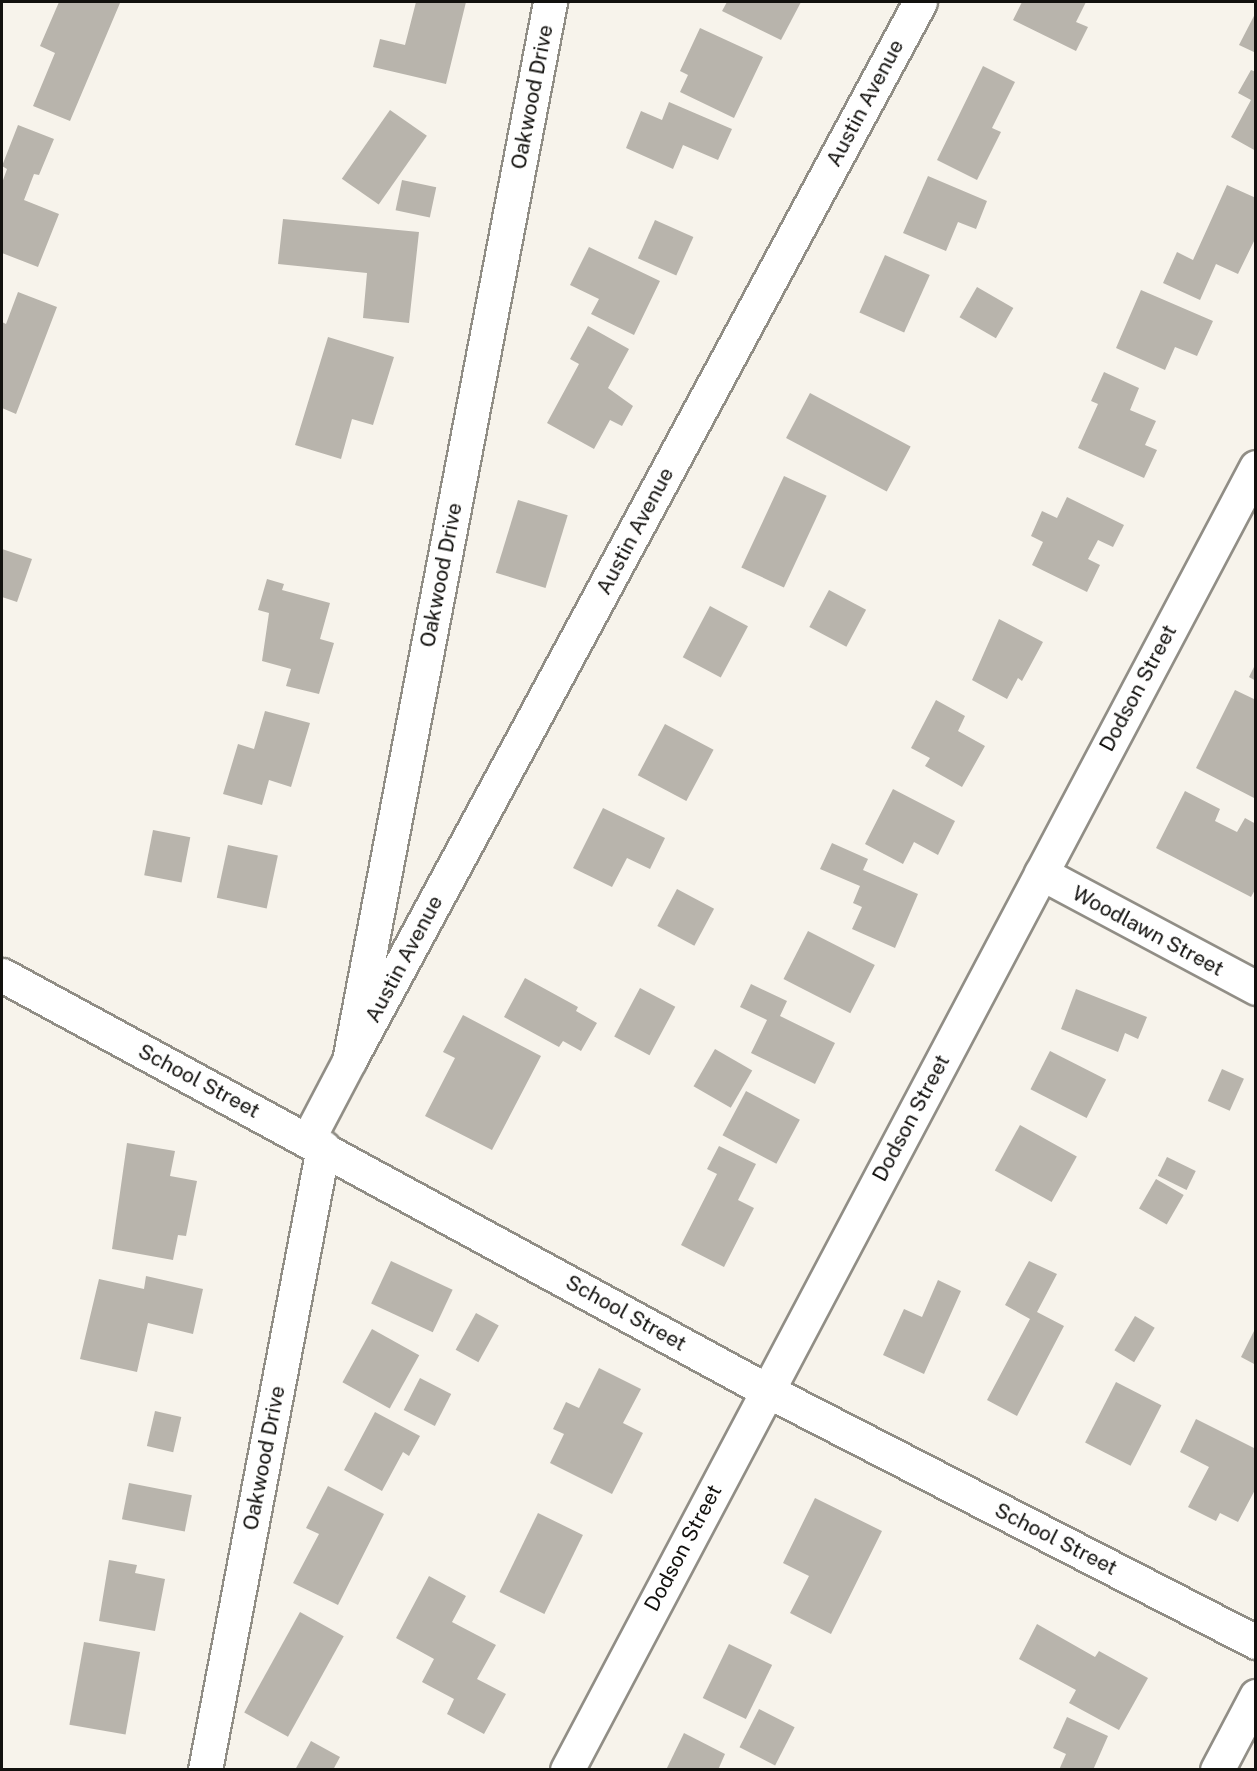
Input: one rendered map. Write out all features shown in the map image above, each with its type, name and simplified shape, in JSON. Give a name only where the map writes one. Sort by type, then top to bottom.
[{"type":"street","name":"Oakwood Drive","points":[[205,1770],[315,1143],[349,1061],[550,2]]},
{"type":"street","name":"Austin Avenue","points":[[349,1061],[920,2]]},
{"type":"street","name":"Dodson Street","points":[[567,1770],[1256,467]]},
{"type":"street","name":"Woodlawn Street","points":[[1041,873],[1256,988]]},
{"type":"street","name":"School Street","points":[[2,975],[766,1390],[1256,1642]]},
{"type":"street","points":[[1217,1770],[1256,1696]]},
{"type":"building","points":[[59,2],[120,3],[70,121],[33,106],[55,53],[40,46]]},
{"type":"building","points":[[416,2],[466,2],[446,84],[373,67],[380,39],[405,45]]},
{"type":"building","points":[[727,2],[801,2],[781,40],[722,11]]},
{"type":"building","points":[[1022,2],[1086,2],[1076,22],[1088,27],[1076,51],[1013,20]]},
{"type":"building","points":[[1256,12],[1256,53],[1239,45]]},
{"type":"building","points":[[700,28],[763,57],[734,118],[680,92],[688,75],[680,71]]},
{"type":"building","points":[[983,66],[1015,82],[992,128],[1001,132],[977,180],[937,160]]},
{"type":"building","points":[[1251,70],[1256,72],[1256,151],[1231,137],[1251,100],[1238,93]]},
{"type":"building","points":[[669,102],[732,129],[718,160],[683,145],[673,169],[626,148],[641,111],[662,120]]},
{"type":"building","points":[[390,110],[427,136],[379,205],[342,179]]},
{"type":"building","points":[[18,125],[54,139],[39,175],[34,174],[24,200],[59,214],[38,267],[2,253],[2,183],[7,169],[2,166]]},
{"type":"building","points":[[928,176],[987,201],[976,229],[958,222],[946,251],[903,233]]},
{"type":"building","points":[[402,180],[436,187],[430,218],[396,210]]},
{"type":"building","points":[[1227,185],[1256,198],[1256,237],[1238,274],[1216,264],[1200,300],[1163,283],[1177,252],[1193,260]]},
{"type":"building","points":[[283,219],[419,232],[409,323],[363,318],[367,273],[278,264]]},
{"type":"building","points":[[655,220],[693,237],[676,275],[638,258]]},
{"type":"building","points":[[589,247],[660,281],[634,335],[591,314],[599,299],[570,285]]},
{"type":"building","points":[[885,255],[930,275],[904,332],[859,313]]},
{"type":"building","points":[[977,287],[1013,308],[996,338],[960,317]]},
{"type":"building","points":[[1141,290],[1213,321],[1197,356],[1175,347],[1165,370],[1116,348]]},
{"type":"building","points":[[18,292],[57,307],[16,414],[2,408],[2,322],[6,324]]},
{"type":"building","points":[[588,326],[629,349],[608,388],[633,406],[622,426],[610,420],[594,449],[547,423],[579,364],[570,359]]},
{"type":"building","points":[[328,337],[394,357],[373,425],[352,419],[341,459],[295,445]]},
{"type":"building","points":[[1104,372],[1139,388],[1130,410],[1156,421],[1145,445],[1157,450],[1144,478],[1078,448],[1098,404],[1091,401]]},
{"type":"building","points":[[810,393],[911,447],[887,492],[786,438]]},
{"type":"building","points":[[784,476],[827,496],[784,587],[741,568]]},
{"type":"building","points":[[1067,497],[1124,525],[1113,547],[1098,540],[1088,559],[1100,565],[1087,592],[1032,565],[1043,542],[1031,536],[1042,511],[1057,518]]},
{"type":"building","points":[[518,500],[568,515],[546,588],[496,573]]},
{"type":"building","points":[[2,549],[32,559],[17,602],[2,597]]},
{"type":"building","points":[[267,579],[284,584],[282,590],[330,603],[320,639],[334,643],[319,694],[286,686],[291,669],[262,661],[269,613],[258,610]]},
{"type":"building","points":[[829,590],[866,610],[846,647],[809,627]]},
{"type":"building","points":[[710,606],[748,626],[721,677],[683,657]]},
{"type":"building","points":[[999,619],[1043,642],[1022,681],[1018,678],[1007,699],[972,680]]},
{"type":"building","points":[[1256,663],[1256,681],[1249,677]]},
{"type":"building","points":[[1235,690],[1256,700],[1256,799],[1196,768]]},
{"type":"building","points":[[936,700],[965,716],[958,731],[985,746],[962,787],[925,766],[930,758],[911,748]]},
{"type":"building","points":[[265,711],[310,723],[291,787],[269,780],[262,805],[223,794],[238,744],[254,749]]},
{"type":"building","points":[[665,724],[714,750],[686,801],[638,775]]},
{"type":"building","points":[[893,789],[955,821],[938,855],[914,842],[903,864],[865,844]]},
{"type":"building","points":[[1185,791],[1220,809],[1215,821],[1237,832],[1245,818],[1256,824],[1256,888],[1251,897],[1156,848]]},
{"type":"building","points":[[603,808],[665,838],[650,869],[627,858],[612,887],[573,868]]},
{"type":"building","points":[[153,830],[190,837],[182,882],[144,875]]},
{"type":"building","points":[[832,843],[868,859],[863,870],[918,894],[895,948],[852,929],[862,907],[853,903],[860,886],[820,869]]},
{"type":"building","points":[[228,845],[278,856],[267,908],[217,898]]},
{"type":"building","points":[[677,889],[714,909],[694,946],[657,926]]},
{"type":"building","points":[[808,931],[875,965],[850,1013],[783,979]]},
{"type":"building","points":[[525,978],[578,1007],[576,1011],[597,1023],[581,1051],[563,1041],[559,1047],[504,1017]]},
{"type":"building","points":[[751,984],[787,1001],[780,1016],[835,1043],[815,1084],[751,1053],[767,1020],[740,1007]]},
{"type":"building","points":[[640,988],[675,1007],[649,1055],[614,1037]]},
{"type":"building","points":[[1076,989],[1147,1017],[1138,1039],[1125,1033],[1118,1052],[1061,1029]]},
{"type":"building","points":[[463,1015],[541,1056],[492,1150],[425,1116],[455,1058],[443,1052]]},
{"type":"building","points":[[715,1049],[752,1070],[731,1108],[694,1086]]},
{"type":"building","points":[[1050,1051],[1106,1080],[1087,1118],[1030,1089]]},
{"type":"building","points":[[1222,1069],[1244,1079],[1230,1111],[1208,1101]]},
{"type":"building","points":[[746,1091],[800,1120],[776,1164],[723,1135]]},
{"type":"building","points":[[1020,1125],[1077,1157],[1052,1202],[995,1170]]},
{"type":"building","points":[[127,1143],[175,1151],[170,1176],[197,1181],[186,1236],[178,1235],[173,1260],[112,1249]]},
{"type":"building","points":[[719,1146],[756,1164],[738,1200],[754,1208],[724,1267],[681,1245],[717,1174],[707,1169]]},
{"type":"building","points":[[1167,1157],[1196,1171],[1187,1190],[1158,1176]]},
{"type":"building","points":[[1156,1179],[1184,1195],[1167,1224],[1139,1208]]},
{"type":"building","points":[[391,1261],[453,1290],[433,1332],[371,1304]]},
{"type":"building","points":[[1029,1261],[1057,1274],[1037,1312],[1064,1326],[1017,1416],[987,1400],[1030,1319],[1005,1305]]},
{"type":"building","points":[[146,1276],[203,1289],[193,1334],[148,1323],[137,1372],[80,1359],[99,1279],[144,1289]]},
{"type":"building","points":[[938,1280],[961,1291],[924,1374],[883,1355],[904,1309],[922,1317]]},
{"type":"building","points":[[476,1313],[499,1326],[478,1362],[456,1350]]},
{"type":"building","points":[[1135,1316],[1155,1328],[1134,1362],[1114,1350]]},
{"type":"building","points":[[1256,1327],[1256,1365],[1241,1357]]},
{"type":"building","points":[[372,1329],[419,1355],[390,1409],[342,1382]]},
{"type":"building","points":[[599,1368],[641,1389],[623,1423],[643,1433],[612,1494],[550,1463],[564,1434],[553,1429],[566,1402],[579,1408]]},
{"type":"building","points":[[420,1378],[451,1394],[435,1426],[404,1410]]},
{"type":"building","points":[[1116,1382],[1161,1405],[1131,1466],[1085,1443]]},
{"type":"building","points":[[155,1411],[181,1417],[173,1452],[147,1446]]},
{"type":"building","points":[[375,1412],[420,1436],[409,1456],[403,1452],[382,1491],[344,1470]]},
{"type":"building","points":[[1196,1419],[1256,1449],[1256,1488],[1238,1522],[1220,1513],[1216,1521],[1188,1507],[1209,1467],[1180,1452]]},
{"type":"building","points":[[129,1483],[192,1495],[185,1532],[122,1519]]},
{"type":"building","points":[[328,1486],[384,1514],[338,1605],[293,1583],[319,1534],[306,1528]]},
{"type":"building","points":[[815,1498],[882,1531],[831,1634],[790,1613],[809,1576],[783,1563]]},
{"type":"building","points":[[538,1513],[583,1535],[544,1614],[499,1592]]},
{"type":"building","points":[[109,1560],[137,1565],[135,1573],[165,1579],[155,1631],[99,1621]]},
{"type":"building","points":[[429,1576],[466,1596],[452,1622],[496,1645],[477,1679],[506,1694],[484,1734],[447,1714],[454,1699],[422,1682],[434,1659],[396,1638]]},
{"type":"building","points":[[300,1612],[344,1636],[288,1737],[244,1713]]},
{"type":"building","points":[[1037,1624],[1095,1657],[1099,1651],[1148,1678],[1119,1730],[1069,1703],[1076,1690],[1019,1659]]},
{"type":"building","points":[[84,1642],[140,1652],[126,1735],[69,1725]]},
{"type":"building","points":[[729,1644],[772,1665],[746,1719],[703,1698]]},
{"type":"building","points":[[759,1709],[795,1727],[775,1765],[739,1747]]},
{"type":"building","points":[[1067,1717],[1108,1736],[1093,1770],[1059,1770],[1066,1754],[1053,1748]]},
{"type":"building","points":[[684,1733],[725,1754],[718,1770],[666,1770]]},
{"type":"building","points":[[311,1741],[340,1757],[333,1770],[295,1770]]}]
